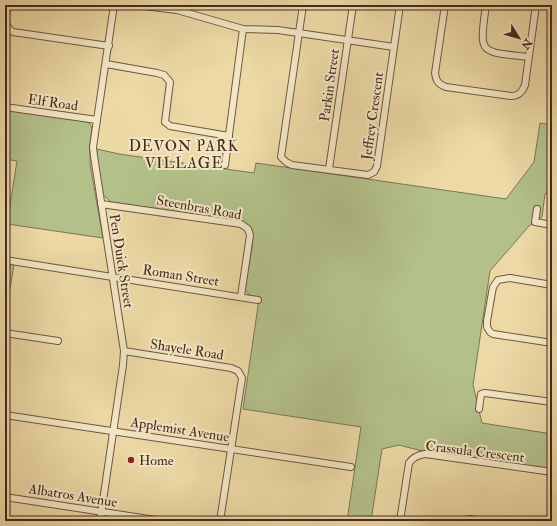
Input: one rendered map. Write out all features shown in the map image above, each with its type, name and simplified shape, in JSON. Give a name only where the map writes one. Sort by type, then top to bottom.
[{"type":"street","points":[[8,5],[6,24],[9,29],[14,32],[108,46]]},
{"type":"street","name":"Pen Duick Street","points":[[100,521],[124,351],[94,156],[97,120],[114,5]]},
{"type":"street","points":[[135,5],[177,10],[243,29],[278,30],[394,47]]},
{"type":"street","name":"Jeffrey Crescent","points":[[303,5],[280,154],[286,162],[292,165],[368,175],[376,169],[400,5]]},
{"type":"street","name":"Parkin Street","points":[[329,169],[353,5]]},
{"type":"street","points":[[445,5],[435,73],[436,79],[446,87],[516,96],[522,91],[524,85],[536,5]]},
{"type":"street","points":[[486,5],[482,44],[486,50],[492,53],[528,57]]},
{"type":"street","points":[[225,165],[243,29]]},
{"type":"street","points":[[106,64],[164,75],[170,82],[165,122],[170,126],[229,136]]},
{"type":"street","name":"Elf Road","points":[[5,107],[97,120]]},
{"type":"street","name":"Steenbras Road","points":[[101,204],[241,224],[246,227],[250,235],[241,296]]},
{"type":"street","points":[[537,209],[535,222],[552,225]]},
{"type":"street","name":"Roman Street","points":[[5,260],[241,296],[258,300]]},
{"type":"street","points":[[552,285],[510,278],[498,280],[492,287],[487,321],[487,328],[493,334],[552,343]]},
{"type":"street","points":[[5,342],[6,333],[58,341]]},
{"type":"street","name":"Shayele Road","points":[[124,351],[231,368],[238,371],[242,378],[220,521]]},
{"type":"street","points":[[479,409],[481,394],[484,393],[552,402]]},
{"type":"street","name":"Applemist Avenue","points":[[5,415],[351,467]]},
{"type":"street","name":"Crassula Crescent","points":[[400,521],[409,464],[415,457],[421,455],[425,454],[552,472]]},
{"type":"street","name":"Albatros Avenue","points":[[5,497],[162,521]]},
{"type":"street","points":[[462,521],[470,518],[486,521]]},
{"type":"green space","points":[[5,110],[85,121],[90,124],[92,128],[90,164],[103,238],[7,224],[17,161],[5,159]]},
{"type":"green space","points":[[540,123],[552,125],[552,192],[545,194],[542,217],[529,226],[490,271],[473,385],[482,423],[552,434],[552,470],[422,451],[399,445],[382,449],[371,521],[347,521],[361,427],[243,409],[259,299],[249,295],[245,289],[253,238],[250,228],[239,221],[111,202],[103,195],[97,156],[97,149],[119,154],[254,173],[256,163],[506,199],[534,162]]},
{"type":"green space","points":[[5,263],[14,264],[5,320]]},
{"type":"place","name":"Home","points":[[131,460]]},
{"type":"district","name":"DEVON PARK VILLAGE","points":[[184,154]]}]
